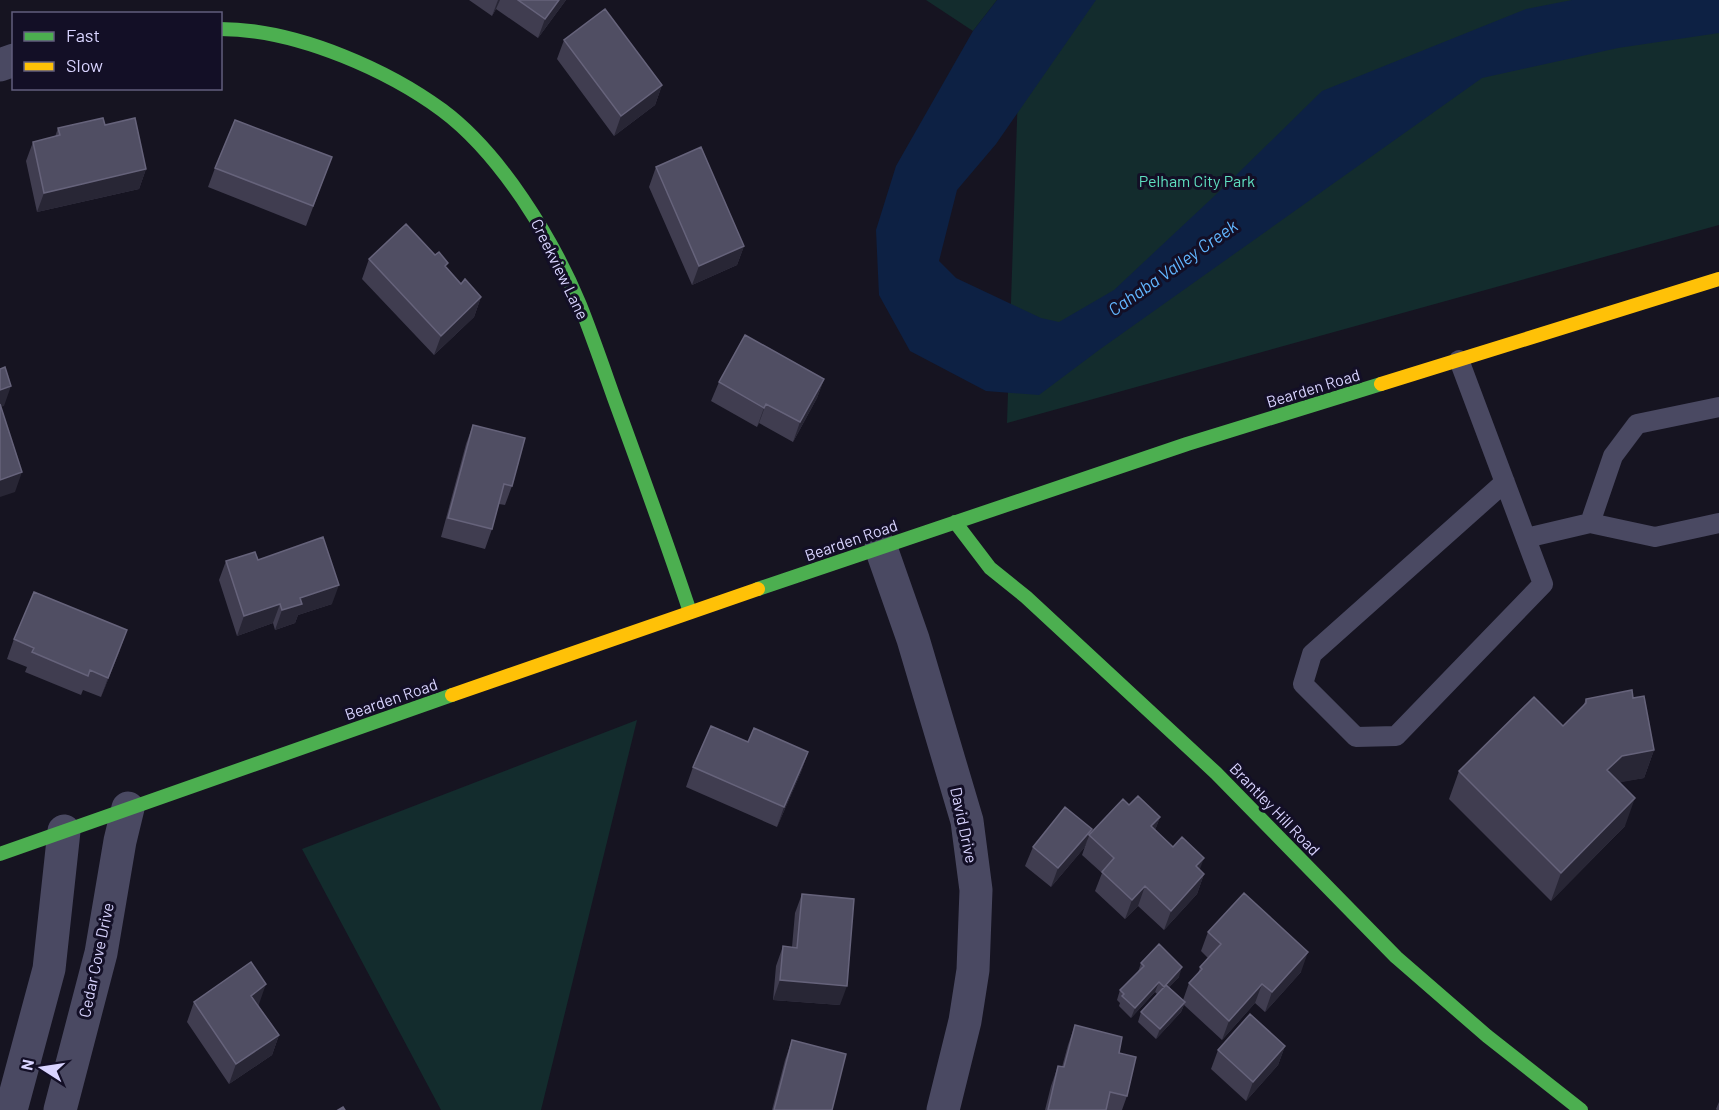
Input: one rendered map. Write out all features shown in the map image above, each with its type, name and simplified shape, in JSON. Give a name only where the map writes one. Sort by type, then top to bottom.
[{"type":"street","name":"Creekview Lane","points":[[222,29],[242,29],[285,36],[374,68],[443,111],[488,153],[538,221],[579,303],[654,506],[690,612]]},
{"type":"street","name":"Bearden Road","points":[[0,854],[690,612],[1187,444],[1719,279]]},
{"type":"street","name":"Brantley Hill Road","points":[[955,522],[990,568],[1026,597],[1216,773],[1396,957],[1487,1036],[1581,1110]]},
{"type":"street","name":"David Drive","points":[[881,548],[913,639],[967,821],[976,890],[973,969],[965,1021],[944,1110]]},
{"type":"street","name":"Cedar Cove Drive","points":[[60,1110],[101,953],[120,841],[128,808]]},
{"type":"street","points":[[11,1110],[49,969],[64,831]]},
{"type":"lane","points":[[1459,360],[1505,482],[1543,584],[1396,736],[1356,737],[1303,684],[1312,654],[1505,482]]},
{"type":"lane","points":[[1590,524],[1613,456],[1637,424],[1719,407]]},
{"type":"lane","points":[[1526,538],[1590,524],[1655,537],[1719,523]]},
{"type":"green space","points":[[926,0],[997,0],[973,31]]},
{"type":"green space","name":"Pelham City Park","points":[[1021,0],[1719,0],[1719,225],[1007,423]]},
{"type":"green space","points":[[637,720],[541,1110],[441,1110],[302,849]]},
{"type":"water","name":"Cahaba Valley Creek","points":[[997,0],[1096,0],[996,144],[957,190],[939,261],[956,278],[1041,318],[1059,322],[1114,290],[1322,91],[1526,9],[1572,0],[1719,0],[1719,33],[1618,48],[1482,78],[1039,395],[986,391],[910,351],[879,295],[876,230],[896,166],[973,31]]},
{"type":"building","points":[[518,0],[559,0],[545,19]]},
{"type":"building","points":[[605,9],[662,85],[621,116],[564,40]]},
{"type":"building","points":[[103,118],[105,125],[135,118],[146,169],[44,193],[33,142],[60,135],[58,128]]},
{"type":"building","points":[[235,120],[332,157],[313,206],[215,168]]},
{"type":"building","points":[[701,147],[744,246],[699,266],[656,167]]},
{"type":"building","points":[[406,224],[435,255],[439,252],[448,263],[445,266],[461,284],[465,279],[481,297],[441,336],[369,259]]},
{"type":"building","points":[[745,335],[824,379],[800,422],[766,404],[764,408],[719,382]]},
{"type":"building","points":[[5,367],[11,386],[0,390],[0,369]]},
{"type":"building","points":[[0,404],[22,472],[0,480]]},
{"type":"building","points":[[473,425],[525,438],[512,486],[504,484],[492,529],[448,518]]},
{"type":"building","points":[[323,537],[339,585],[300,598],[302,604],[282,610],[280,604],[244,616],[226,561],[255,552],[258,560]]},
{"type":"building","points":[[34,592],[127,630],[108,678],[90,670],[88,676],[32,652],[34,648],[14,639]]},
{"type":"building","points":[[1632,690],[1633,698],[1644,696],[1654,750],[1622,756],[1607,770],[1635,798],[1561,873],[1459,771],[1534,697],[1563,726],[1586,703],[1586,699]]},
{"type":"building","points":[[711,726],[748,742],[754,728],[808,752],[784,807],[693,767]]},
{"type":"building","points":[[1138,796],[1160,817],[1151,826],[1173,847],[1182,837],[1204,858],[1196,866],[1204,874],[1171,911],[1145,886],[1132,900],[1102,872],[1114,858],[1089,835],[1123,799],[1129,805]]},
{"type":"building","points":[[1065,807],[1092,829],[1058,868],[1033,847]]},
{"type":"building","points":[[1244,893],[1308,952],[1272,992],[1262,984],[1229,1021],[1189,983],[1221,944],[1208,932]]},
{"type":"building","points":[[802,894],[854,899],[847,986],[780,980],[783,946],[797,948]]},
{"type":"building","points":[[1159,944],[1182,967],[1164,987],[1159,982],[1135,1008],[1122,996],[1124,994],[1120,990],[1144,966],[1141,963]]},
{"type":"building","points":[[251,962],[266,984],[251,996],[279,1035],[236,1064],[194,1002]]},
{"type":"building","points":[[1166,985],[1185,1002],[1160,1029],[1141,1012]]},
{"type":"building","points":[[1250,1014],[1285,1046],[1253,1082],[1218,1050]]},
{"type":"building","points":[[1075,1025],[1122,1037],[1119,1053],[1136,1057],[1127,1096],[1110,1092],[1106,1110],[1048,1110],[1058,1066],[1064,1067]]},
{"type":"building","points":[[792,1040],[846,1054],[832,1110],[774,1110]]},
{"type":"traffic: fast","points":[[222,29],[267,33],[298,40],[382,73],[442,110],[484,149],[504,173],[540,226],[569,279],[593,339],[690,612]]},
{"type":"traffic: fast","points":[[758,589],[1187,444],[1381,384]]},
{"type":"traffic: fast","points":[[955,522],[990,568],[1026,597],[1216,773],[1396,957],[1487,1036],[1581,1110]]},
{"type":"traffic: fast","points":[[0,854],[452,695]]},
{"type":"traffic: slow","points":[[1381,384],[1719,279]]},
{"type":"traffic: slow","points":[[452,695],[758,589]]}]
